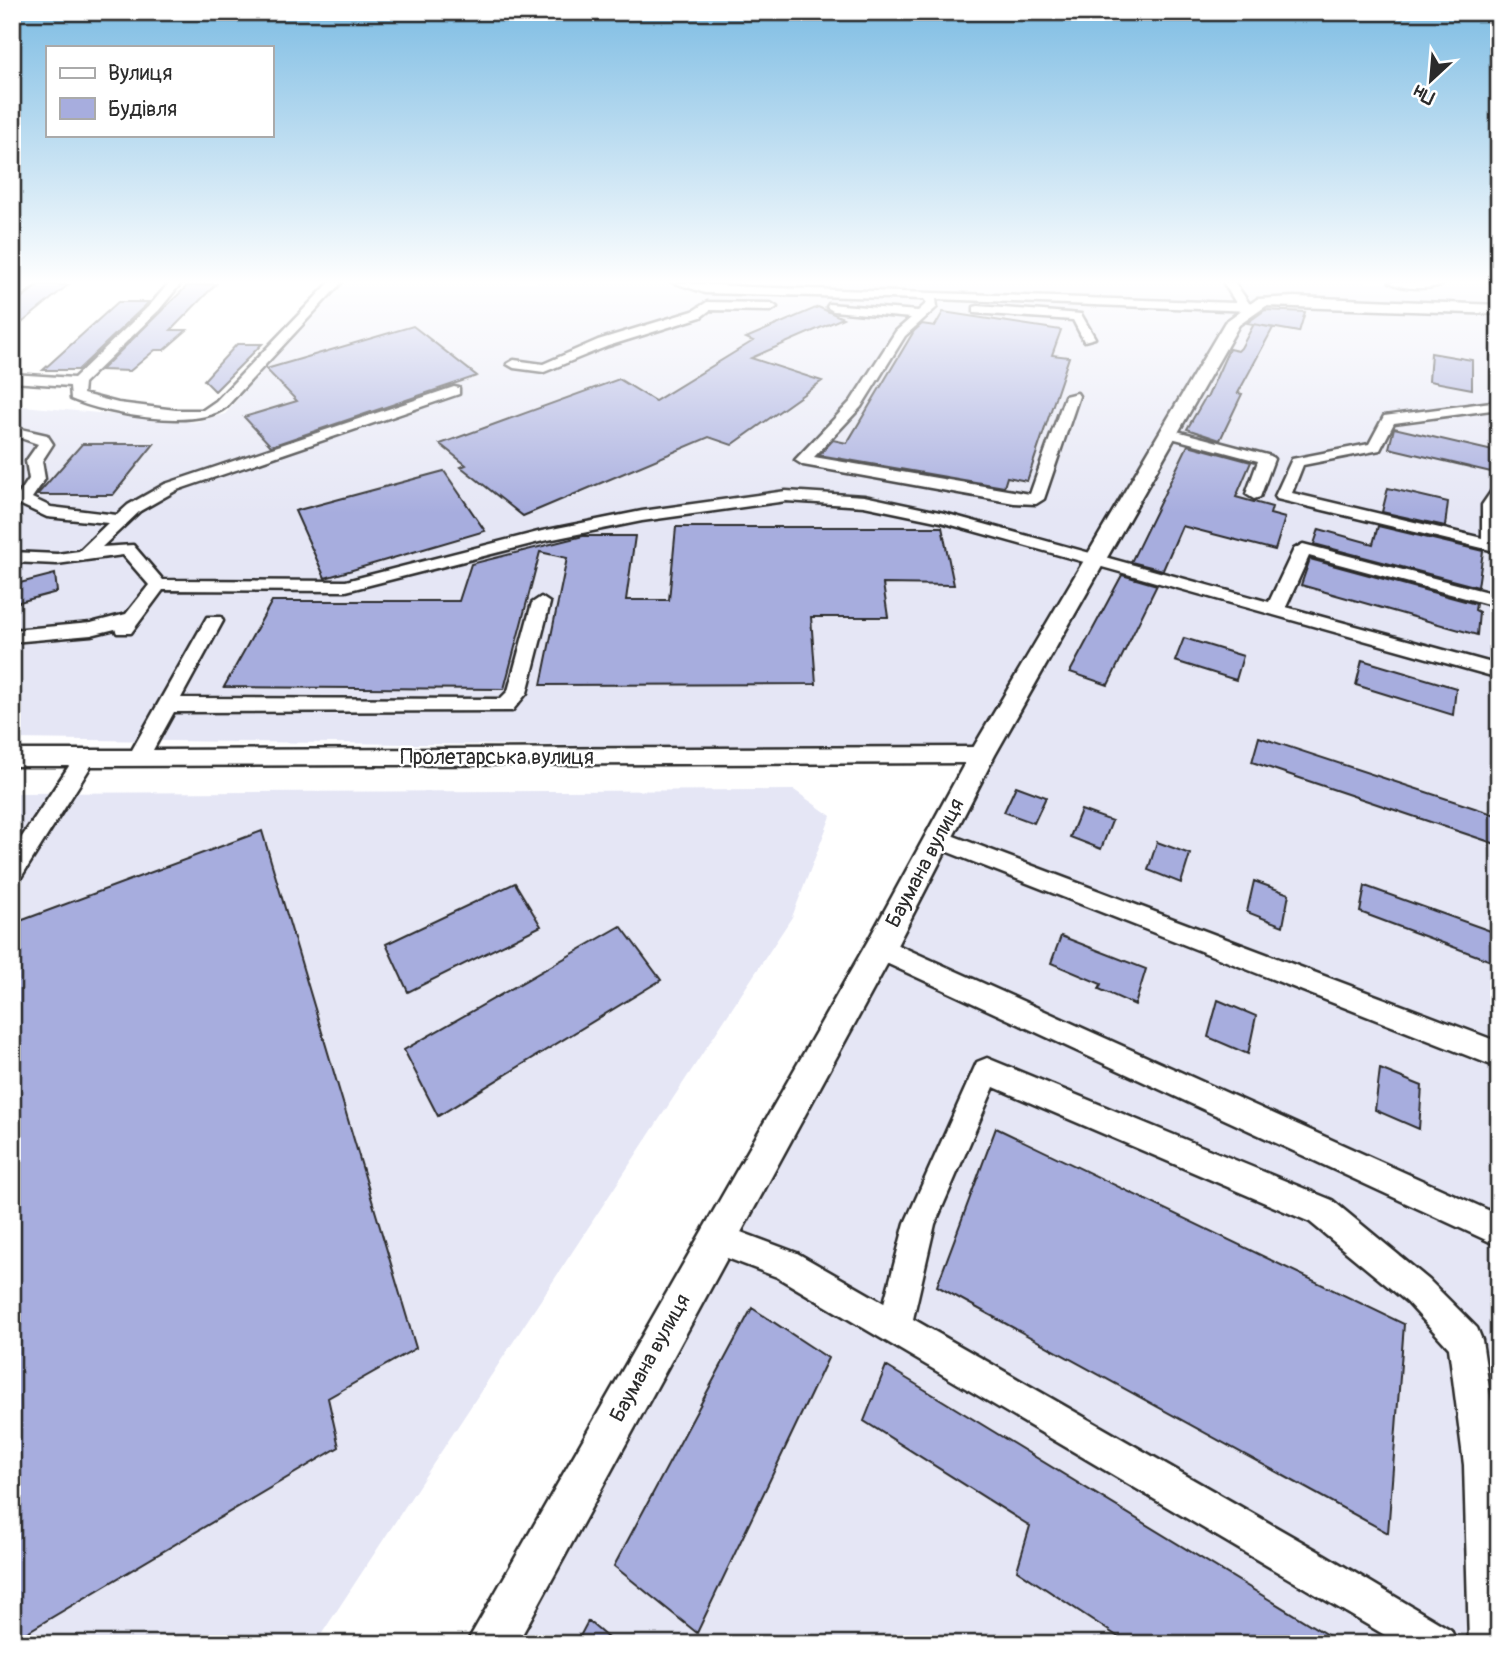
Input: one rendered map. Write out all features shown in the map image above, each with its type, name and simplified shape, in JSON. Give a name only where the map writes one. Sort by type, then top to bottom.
[{"type":"main road","name":"Баумана вулиця","points":[[490,1644],[880,948],[982,755],[1212,359]]},
{"type":"street","points":[[101,359],[77,382],[76,396],[81,400],[193,415],[206,413],[221,404],[264,359]]},
{"type":"street","points":[[514,364],[544,368],[565,359]]},
{"type":"street","points":[[12,378],[77,382]]},
{"type":"street","points":[[87,552],[134,508],[171,487],[454,391]]},
{"type":"street","points":[[12,431],[42,438],[46,444],[34,461],[37,479],[23,500],[47,512],[122,520]]},
{"type":"street","points":[[1169,433],[1266,459],[1254,494]]},
{"type":"street","points":[[1494,546],[1490,505],[1499,492]]},
{"type":"street","points":[[158,585],[346,586],[554,534],[642,516],[786,496],[864,500],[944,518],[1096,559],[1499,672]]},
{"type":"street","points":[[12,558],[57,559],[87,552],[127,549],[145,566],[158,585]]},
{"type":"street","points":[[1275,610],[1303,549],[1499,601]]},
{"type":"street","points":[[12,574],[37,558]]},
{"type":"street","points":[[119,635],[158,585]]},
{"type":"street","points":[[170,705],[505,706],[517,693],[541,603]]},
{"type":"street","points":[[138,758],[215,621]]},
{"type":"street","name":"Пролетарська вулиця","points":[[12,758],[982,755]]},
{"type":"street","points":[[12,872],[85,758]]},
{"type":"street","points":[[938,839],[1499,1055]]},
{"type":"street","points":[[894,1329],[920,1223],[987,1071],[1321,1211],[1418,1291],[1465,1340],[1482,1465],[1489,1644]]},
{"type":"street","points":[[717,1239],[786,1264],[894,1329],[1312,1568],[1437,1644]]},
{"type":"lane","points":[[884,359],[856,404],[803,460],[1014,498],[1036,499],[1072,396]]},
{"type":"lane","points":[[1494,546],[1283,496],[1297,463],[1375,447],[1389,419],[1499,405]]},
{"type":"lane","points":[[12,636],[91,629],[133,618]]},
{"type":"lane","points":[[880,948],[1499,1231]]},
{"type":"shaded area","points":[[271,359],[1203,359],[970,751],[12,739],[12,405],[195,422],[225,414]]},
{"type":"shaded area","points":[[1221,359],[1499,359],[1499,1644],[518,1644],[894,954],[994,760]]},
{"type":"shaded area","points":[[794,790],[831,816],[792,917],[315,1644],[12,1644],[12,793]]},
{"type":"building","points":[[55,359],[89,359],[78,370],[43,370]]},
{"type":"building","points":[[112,359],[144,359],[130,371],[101,370]]},
{"type":"building","points":[[223,359],[247,359],[215,391],[204,380]]},
{"type":"building","points":[[299,359],[456,359],[477,376],[271,446],[244,417],[297,401],[266,369]]},
{"type":"building","points":[[723,359],[755,359],[822,381],[732,445],[709,437],[523,516],[461,467],[466,465],[440,444],[619,379],[655,401]]},
{"type":"building","points":[[897,359],[1068,359],[1027,481],[1007,477],[1004,487],[819,455],[833,440],[847,443]]},
{"type":"building","points":[[1224,359],[1256,359],[1238,393],[1242,394],[1220,440],[1187,429],[1207,398]]},
{"type":"building","points":[[1431,359],[1472,360],[1472,389],[1429,381]]},
{"type":"building","points":[[1394,428],[1493,451],[1491,472],[1389,448]]},
{"type":"building","points":[[82,444],[154,444],[113,495],[37,495]]},
{"type":"building","points":[[1188,445],[1251,462],[1236,497],[1272,507],[1270,514],[1285,518],[1275,550],[1182,526],[1163,570],[1131,562]]},
{"type":"building","points":[[444,471],[485,531],[325,578],[295,511]]},
{"type":"building","points":[[1388,488],[1448,502],[1445,526],[1382,512]]},
{"type":"building","points":[[1378,526],[1483,551],[1478,587],[1314,544],[1319,529],[1373,544]]},
{"type":"building","points":[[676,527],[942,527],[954,585],[883,584],[888,617],[811,617],[816,684],[541,685],[567,558],[540,552],[504,689],[224,687],[272,601],[459,601],[471,564],[583,536],[635,536],[626,600],[669,600]]},
{"type":"building","points":[[1310,559],[1476,604],[1475,610],[1479,612],[1477,635],[1301,585]]},
{"type":"building","points":[[55,574],[57,592],[12,604],[12,585]]},
{"type":"building","points":[[1122,575],[1157,585],[1108,685],[1070,672]]},
{"type":"building","points":[[1184,638],[1243,656],[1236,680],[1175,661]]},
{"type":"building","points":[[1362,660],[1456,688],[1453,715],[1356,685]]},
{"type":"building","points":[[1259,737],[1499,816],[1499,845],[1252,762]]},
{"type":"building","points":[[1016,786],[1046,797],[1034,823],[1004,812]]},
{"type":"building","points":[[1081,810],[1112,821],[1101,849],[1070,837]]},
{"type":"building","points":[[262,831],[416,1348],[328,1398],[339,1447],[12,1641],[12,924]]},
{"type":"building","points":[[1157,842],[1190,854],[1181,883],[1148,870]]},
{"type":"building","points":[[1254,881],[1289,894],[1283,926],[1247,912]]},
{"type":"building","points":[[515,883],[541,926],[408,992],[386,944]]},
{"type":"building","points":[[1365,886],[1499,934],[1499,964],[1360,912]]},
{"type":"building","points":[[621,926],[661,980],[438,1116],[404,1050]]},
{"type":"building","points":[[1061,936],[1146,969],[1135,1005],[1099,989],[1101,984],[1051,963]]},
{"type":"building","points":[[1218,1000],[1256,1016],[1248,1054],[1208,1037]]},
{"type":"building","points":[[1380,1069],[1422,1086],[1419,1129],[1375,1110]]},
{"type":"building","points":[[996,1128],[1404,1324],[1388,1533],[937,1286]]},
{"type":"building","points":[[752,1308],[828,1358],[697,1633],[614,1566]]},
{"type":"building","points":[[886,1366],[1342,1644],[1129,1644],[1017,1570],[1030,1526],[864,1421]]},
{"type":"building","points":[[588,1621],[615,1644],[576,1644]]}]
